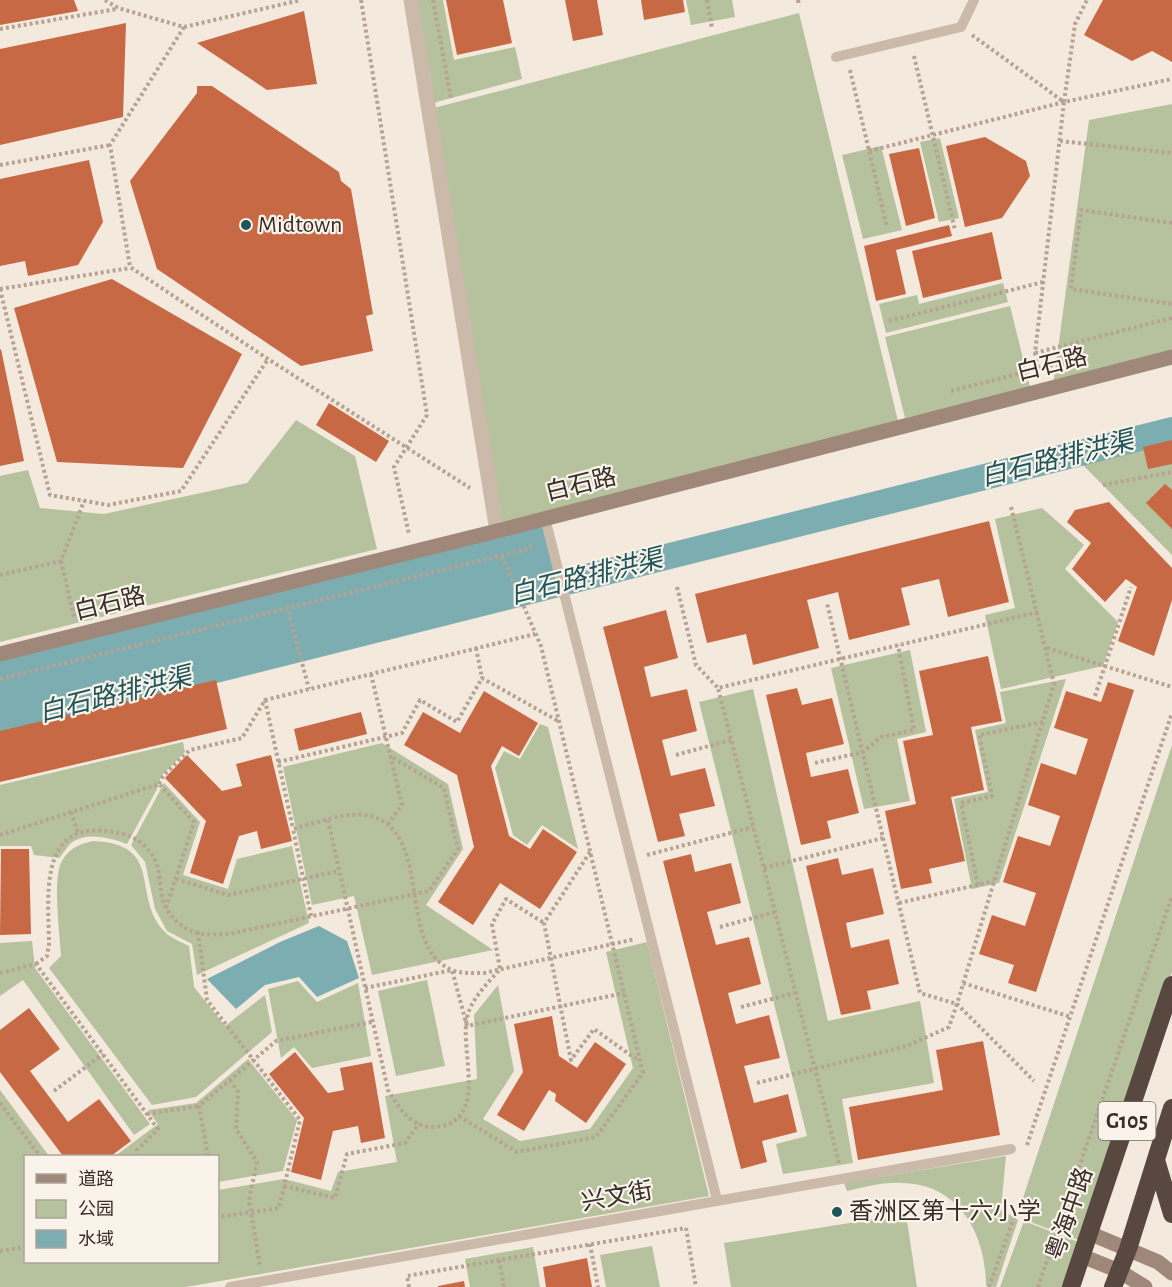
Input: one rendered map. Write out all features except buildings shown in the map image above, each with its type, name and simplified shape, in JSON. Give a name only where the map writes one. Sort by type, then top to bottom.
[{"type":"highway","name":"粤海中路","points":[[1071,1287],[1172,985]]},
{"type":"highway","name":"G105","points":[[1116,1279],[1128,1249],[1172,1108]]},
{"type":"highway","points":[[1156,1160],[1172,1214]]},
{"type":"main road","name":"白石路","points":[[0,654],[497,531],[1172,357]]},
{"type":"main road","points":[[1089,1233],[1158,1262],[1172,1273]]},
{"type":"main road","points":[[1082,1256],[1116,1279],[1145,1287]]},
{"type":"street","points":[[411,0],[497,531]]},
{"type":"lane","points":[[841,56],[961,27],[974,0]]},
{"type":"lane","points":[[545,518],[717,1200]]},
{"type":"lane","name":"兴文街","points":[[230,1287],[1011,1149]]},
{"type":"path","points":[[105,0],[118,8],[184,27],[301,0]]},
{"type":"path","points":[[361,0],[427,415],[394,467],[413,552]]},
{"type":"path","points":[[433,0],[451,98]]},
{"type":"path","points":[[707,0],[712,28]]},
{"type":"path","points":[[798,0],[799,6]]},
{"type":"path","points":[[1043,390],[1035,353],[1043,282],[1075,24],[1087,0]]},
{"type":"path","points":[[0,29],[118,8]]},
{"type":"path","points":[[130,267],[110,145],[184,27]]},
{"type":"path","points":[[961,27],[1064,102]]},
{"type":"path","points":[[911,39],[956,230]]},
{"type":"path","points":[[841,56],[869,151],[887,227]]},
{"type":"path","points":[[869,151],[1064,102],[1172,79]]},
{"type":"path","points":[[1060,141],[1172,153]]},
{"type":"path","points":[[0,165],[110,145]]},
{"type":"path","points":[[1172,223],[1081,210],[1071,289],[1172,303]]},
{"type":"path","points":[[268,359],[181,491],[108,505],[50,495],[0,289],[130,267],[268,359],[492,501]]},
{"type":"path","points":[[889,321],[1043,282]]},
{"type":"path","points":[[1035,353],[1172,318]]},
{"type":"path","points":[[1102,485],[1172,472]]},
{"type":"path","points":[[78,635],[61,561],[84,501]]},
{"type":"path","points":[[757,1083],[907,1046],[949,1027],[1054,684],[1011,507]]},
{"type":"path","points":[[459,1116],[517,1152],[596,1137],[643,1073],[541,646],[502,559],[497,531]]},
{"type":"path","points":[[0,575],[61,561]]},
{"type":"path","points":[[281,585],[309,689]]},
{"type":"path","points":[[1095,696],[1131,586]]},
{"type":"path","points":[[677,587],[696,665],[718,688],[843,1178]]},
{"type":"path","points":[[827,603],[920,993],[957,1004],[1034,1081]]},
{"type":"path","points":[[718,688],[1038,612]]},
{"type":"path","points":[[0,835],[159,783],[163,776],[190,750],[242,738],[265,700],[535,634]]},
{"type":"path","points":[[815,763],[863,752],[881,737],[914,730],[898,645]]},
{"type":"path","points":[[1046,647],[1172,687]]},
{"type":"path","points":[[278,762],[402,733],[420,700],[457,722],[482,678],[476,648]]},
{"type":"path","points":[[371,674],[402,806],[388,824]]},
{"type":"path","points":[[482,678],[559,721]]},
{"type":"path","points":[[265,700],[311,916]]},
{"type":"path","points":[[1011,1149],[1028,1145],[1172,713]]},
{"type":"path","points":[[978,885],[961,803],[992,796],[979,735],[1043,722]]},
{"type":"path","points":[[676,755],[731,740]]},
{"type":"path","points":[[0,973],[36,964],[47,956],[49,870],[55,854],[64,842],[78,833],[98,830],[118,832],[134,837],[154,858],[161,898],[166,908],[182,926],[215,935],[234,933],[429,891],[458,849],[444,788],[390,756]]},
{"type":"path","points":[[159,783],[194,822],[166,908]]},
{"type":"path","points":[[70,812],[78,833]]},
{"type":"path","points":[[293,829],[356,815],[373,816],[388,824],[399,837],[405,853],[422,930],[429,949],[439,961],[452,970],[467,1026]]},
{"type":"path","points":[[328,820],[388,1090],[407,1117],[419,1123],[428,1127],[452,1122],[464,1107],[470,1079],[467,1015],[500,969],[492,924],[506,899],[544,923]]},
{"type":"path","points":[[632,859],[753,826]]},
{"type":"path","points":[[764,868],[883,838]]},
{"type":"path","points":[[590,852],[544,923],[571,1060],[594,1029],[640,1062]]},
{"type":"path","points":[[176,879],[228,895],[339,871]]},
{"type":"path","points":[[899,903],[994,881]]},
{"type":"path","points":[[1038,1287],[1172,896]]},
{"type":"path","points":[[720,927],[775,912]]},
{"type":"path","points":[[198,932],[207,1000],[300,1120],[279,1208],[219,1216]]},
{"type":"path","points":[[365,988],[452,970],[467,973],[500,969],[651,936]]},
{"type":"path","points":[[36,964],[158,1130],[137,1150],[138,1155]]},
{"type":"path","points":[[963,983],[1071,1017]]},
{"type":"path","points":[[467,1026],[624,993]]},
{"type":"path","points":[[741,1007],[796,993]]},
{"type":"path","points":[[147,1114],[199,1106],[276,1041],[372,1022]]},
{"type":"path","points":[[54,1091],[103,1054]]},
{"type":"path","points":[[230,1080],[238,1092],[236,1129],[257,1162],[249,1200],[263,1281]]},
{"type":"path","points":[[0,1103],[39,1155]]},
{"type":"path","points":[[199,1106],[208,1155]]},
{"type":"path","points":[[284,1186],[335,1198],[346,1154],[405,1143],[419,1123]]},
{"type":"path","points":[[989,1287],[1016,1212]]},
{"type":"path","points":[[409,1287],[407,1276],[686,1228],[696,1287]]},
{"type":"path","points":[[590,1244],[597,1287]]},
{"type":"path","points":[[0,1251],[24,1247]]},
{"type":"path","points":[[499,1260],[504,1287]]},
{"type":"green space","points":[[416,0],[443,0],[454,60],[515,47],[522,79],[433,103]]},
{"type":"green space","points":[[686,0],[732,0],[735,17],[691,25]]},
{"type":"green space","points":[[799,13],[899,425],[499,529],[430,109]]},
{"type":"green space","points":[[1172,104],[1172,355],[1053,386],[1089,120]]},
{"type":"green space","points":[[940,138],[959,218],[939,222],[920,142]]},
{"type":"green space","points":[[881,146],[902,230],[863,239],[842,155]]},
{"type":"green space","points":[[1003,283],[1008,302],[886,333],[879,304],[917,295],[919,304]]},
{"type":"green space","points":[[1010,306],[1030,387],[905,418],[885,337]]},
{"type":"green space","points":[[296,420],[355,456],[377,549],[0,642],[0,476],[28,470],[40,508],[104,514],[247,483]]},
{"type":"green space","points":[[1172,431],[1172,555],[1074,456]]},
{"type":"green space","points":[[1042,508],[1084,545],[1065,569],[1118,622],[1103,666],[1001,689],[985,615],[1015,608],[995,519]]},
{"type":"green space","points":[[910,650],[926,732],[897,739],[910,801],[864,809],[831,668]]},
{"type":"green space","points":[[1066,679],[999,883],[972,889],[954,799],[988,792],[975,730],[1006,723],[1000,692]]},
{"type":"green space","points":[[753,689],[828,1021],[920,1001],[934,1083],[842,1099],[853,1163],[783,1174],[776,1144],[807,1136],[699,702]]},
{"type":"green space","points":[[540,724],[548,727],[578,849],[542,825],[527,845],[513,835],[495,768],[504,751],[520,759]]},
{"type":"green space","points":[[183,742],[185,752],[161,776],[157,789],[127,844],[106,838],[84,837],[71,843],[59,858],[34,855],[31,846],[0,846],[0,785]]},
{"type":"green space","points":[[382,743],[448,784],[463,849],[426,905],[493,950],[372,975],[354,896],[312,905],[283,767]]},
{"type":"green space","points":[[1172,745],[1172,972],[1082,1241],[1033,1223],[1019,1210]]},
{"type":"green space","points":[[164,783],[200,822],[183,875],[228,889],[237,859],[292,846],[309,923],[197,975],[192,944],[167,931],[155,909],[145,862],[131,845]]},
{"type":"green space","points":[[93,841],[116,844],[130,851],[139,862],[155,918],[167,934],[189,946],[194,987],[225,1026],[265,995],[272,1032],[196,1097],[152,1105],[49,968],[61,956],[57,893],[59,869],[71,850]]},
{"type":"green space","points":[[32,941],[35,968],[150,1124],[134,1135],[23,980],[0,996],[0,943]]},
{"type":"green space","points":[[647,942],[709,1196],[186,1287],[0,1287],[0,1090],[48,1155],[24,1155],[24,1263],[219,1263],[219,1190],[284,1179],[331,1191],[338,1172],[397,1162],[385,1096],[477,1079],[474,1015],[498,985],[514,1071],[483,1119],[520,1141],[590,1129],[633,1068],[606,952]]},
{"type":"green space","points":[[427,980],[445,1066],[396,1076],[378,991]]},
{"type":"green space","points":[[298,981],[317,1002],[358,983],[371,1056],[312,1068],[294,1047],[281,1058],[268,989]]},
{"type":"green space","points":[[248,1059],[297,1120],[283,1171],[219,1182],[219,1155],[116,1155],[158,1124],[148,1110],[196,1103]]},
{"type":"green space","points":[[1006,1156],[1001,1209],[1018,1220],[996,1287],[986,1286],[985,1267],[975,1231],[966,1216],[940,1192],[902,1183],[874,1185],[847,1191],[844,1183]]},
{"type":"green space","points":[[906,1214],[917,1287],[731,1287],[724,1243]]},
{"type":"green space","points":[[1024,1221],[1081,1243],[1066,1287],[1000,1287]]},
{"type":"green space","points":[[652,1246],[660,1287],[606,1287],[600,1255]]},
{"type":"green space","points":[[533,1247],[540,1287],[470,1287],[465,1259]]},
{"type":"water","points":[[544,518],[561,582],[0,723],[0,655]]},
{"type":"water","points":[[319,926],[347,941],[359,978],[317,997],[299,977],[265,985],[236,1009],[207,979],[280,942]]},
{"type":"waterway","name":"白石路排洪渠","points":[[0,724],[1172,430]]},
{"type":"place","name":"Midtown","points":[[246,225]]},
{"type":"place","name":"香洲区第十六小学","points":[[837,1212]]}]
